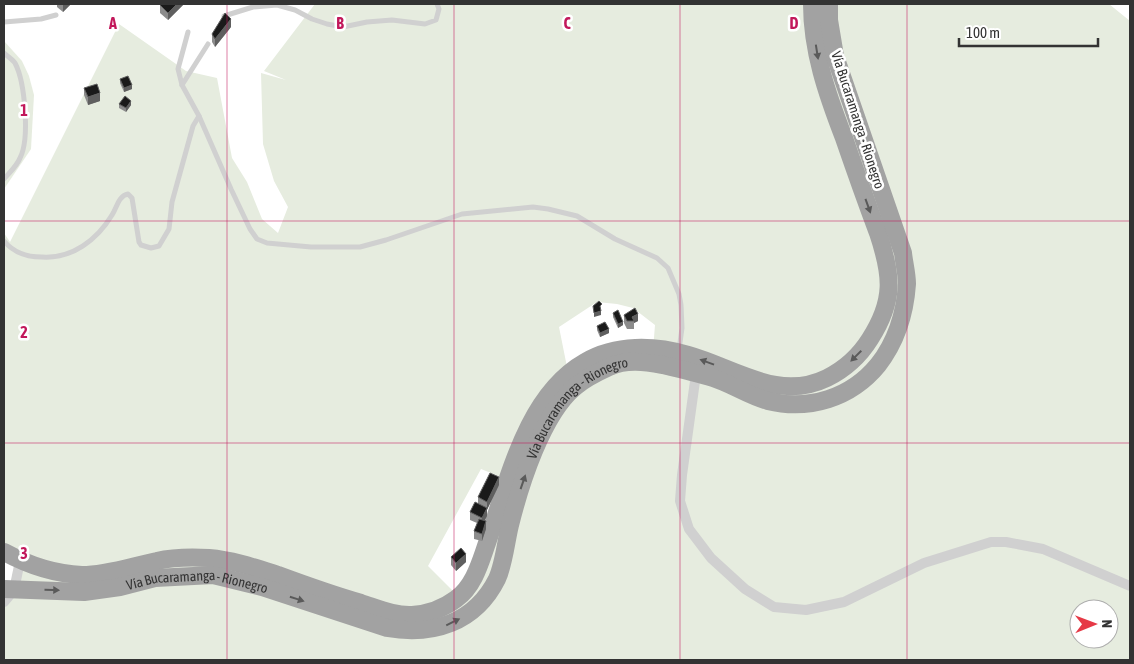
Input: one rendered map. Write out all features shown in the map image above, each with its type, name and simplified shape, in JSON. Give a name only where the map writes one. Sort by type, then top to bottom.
[{"type":"highway","name":"Vía Bucaramanga - Rionegro","points":[[4,552],[20,561],[41,568],[84,575],[119,570],[180,557],[212,558],[247,565],[398,614],[413,615],[443,608],[459,597],[477,572],[517,453],[546,398],[568,372],[587,360],[626,348],[654,348],[687,354],[770,384],[797,388],[836,374],[866,347],[878,328],[886,307],[890,285],[885,256],[825,87],[812,23],[812,4]]},
{"type":"highway","name":"Vía Bucaramanga - Rionegro","points":[[7,594],[84,592],[120,587],[155,578],[213,575],[262,587],[387,628],[402,631],[419,631],[441,628],[466,616],[485,599],[498,577],[510,523],[528,468],[541,436],[555,410],[574,387],[610,366],[640,361],[713,378],[768,401],[800,404],[824,402],[846,392],[869,376],[882,360],[896,336],[903,311],[907,283],[903,253],[835,56],[829,20],[829,4]]},
{"type":"street","points":[[696,374],[684,449],[680,501],[688,529],[711,558],[746,589],[774,607],[806,610],[844,602],[924,563],[991,542],[1006,542],[1043,549],[1130,586]]},
{"type":"street","points":[[7,594],[20,561]]},
{"type":"lane","points":[[224,16],[253,7],[277,5],[295,10],[327,24],[344,27],[367,22],[392,20],[425,24],[436,20],[439,9],[437,4]]},
{"type":"lane","points":[[4,22],[56,15]]},
{"type":"lane","points":[[188,32],[178,69],[182,85],[199,116],[250,229],[257,239],[267,243],[311,247],[360,246],[386,240],[462,214],[533,208],[548,209],[577,216],[614,239],[657,258],[668,268],[679,294],[681,305],[682,328],[678,353]]},
{"type":"lane","points":[[182,85],[208,44]]},
{"type":"lane","points":[[4,53],[14,62],[23,87],[25,109],[23,150],[20,159],[4,179]]},
{"type":"lane","points":[[4,240],[15,251],[35,257],[51,258],[73,251],[92,240],[105,226],[120,199],[128,194],[132,198],[139,242],[141,245],[151,248],[159,246],[169,229],[172,202],[192,130],[199,116]]},
{"type":"shaded area","points":[[315,4],[1109,4],[1130,21],[1130,660],[4,660],[4,602],[20,561],[4,552],[4,233],[10,242],[119,24],[186,71],[217,78],[232,158],[247,182],[262,219],[278,233],[288,207],[274,181],[263,144],[261,73],[286,80],[264,71]],"holes":[[[597,302],[633,308],[655,325],[653,350],[568,372],[559,327]],[[481,469],[506,479],[459,597],[428,566]]]},
{"type":"shaded area","points":[[4,41],[22,61],[29,76],[34,95],[31,149],[4,189]]},
{"type":"building","points":[[177,4],[168,13],[160,5]]},
{"type":"building","points":[[225,13],[231,19],[215,39],[212,34]]},
{"type":"building","points":[[128,76],[132,85],[124,88],[120,79]]},
{"type":"building","points":[[97,84],[100,93],[88,97],[84,88]]},
{"type":"building","points":[[125,96],[131,101],[126,108],[119,104]]},
{"type":"building","points":[[599,301],[602,304],[600,306],[601,311],[594,313],[593,306]]},
{"type":"building","points":[[635,308],[638,314],[632,317],[634,321],[627,321],[624,315]]},
{"type":"building","points":[[618,310],[623,322],[618,324],[613,313]]},
{"type":"building","points":[[605,322],[609,329],[600,333],[597,326]]},
{"type":"building","points":[[490,473],[499,477],[487,502],[478,497]]},
{"type":"building","points":[[475,502],[487,508],[482,518],[470,512]]},
{"type":"building","points":[[479,519],[486,521],[482,534],[474,531]]},
{"type":"building","points":[[461,548],[466,554],[456,563],[451,557]]}]
